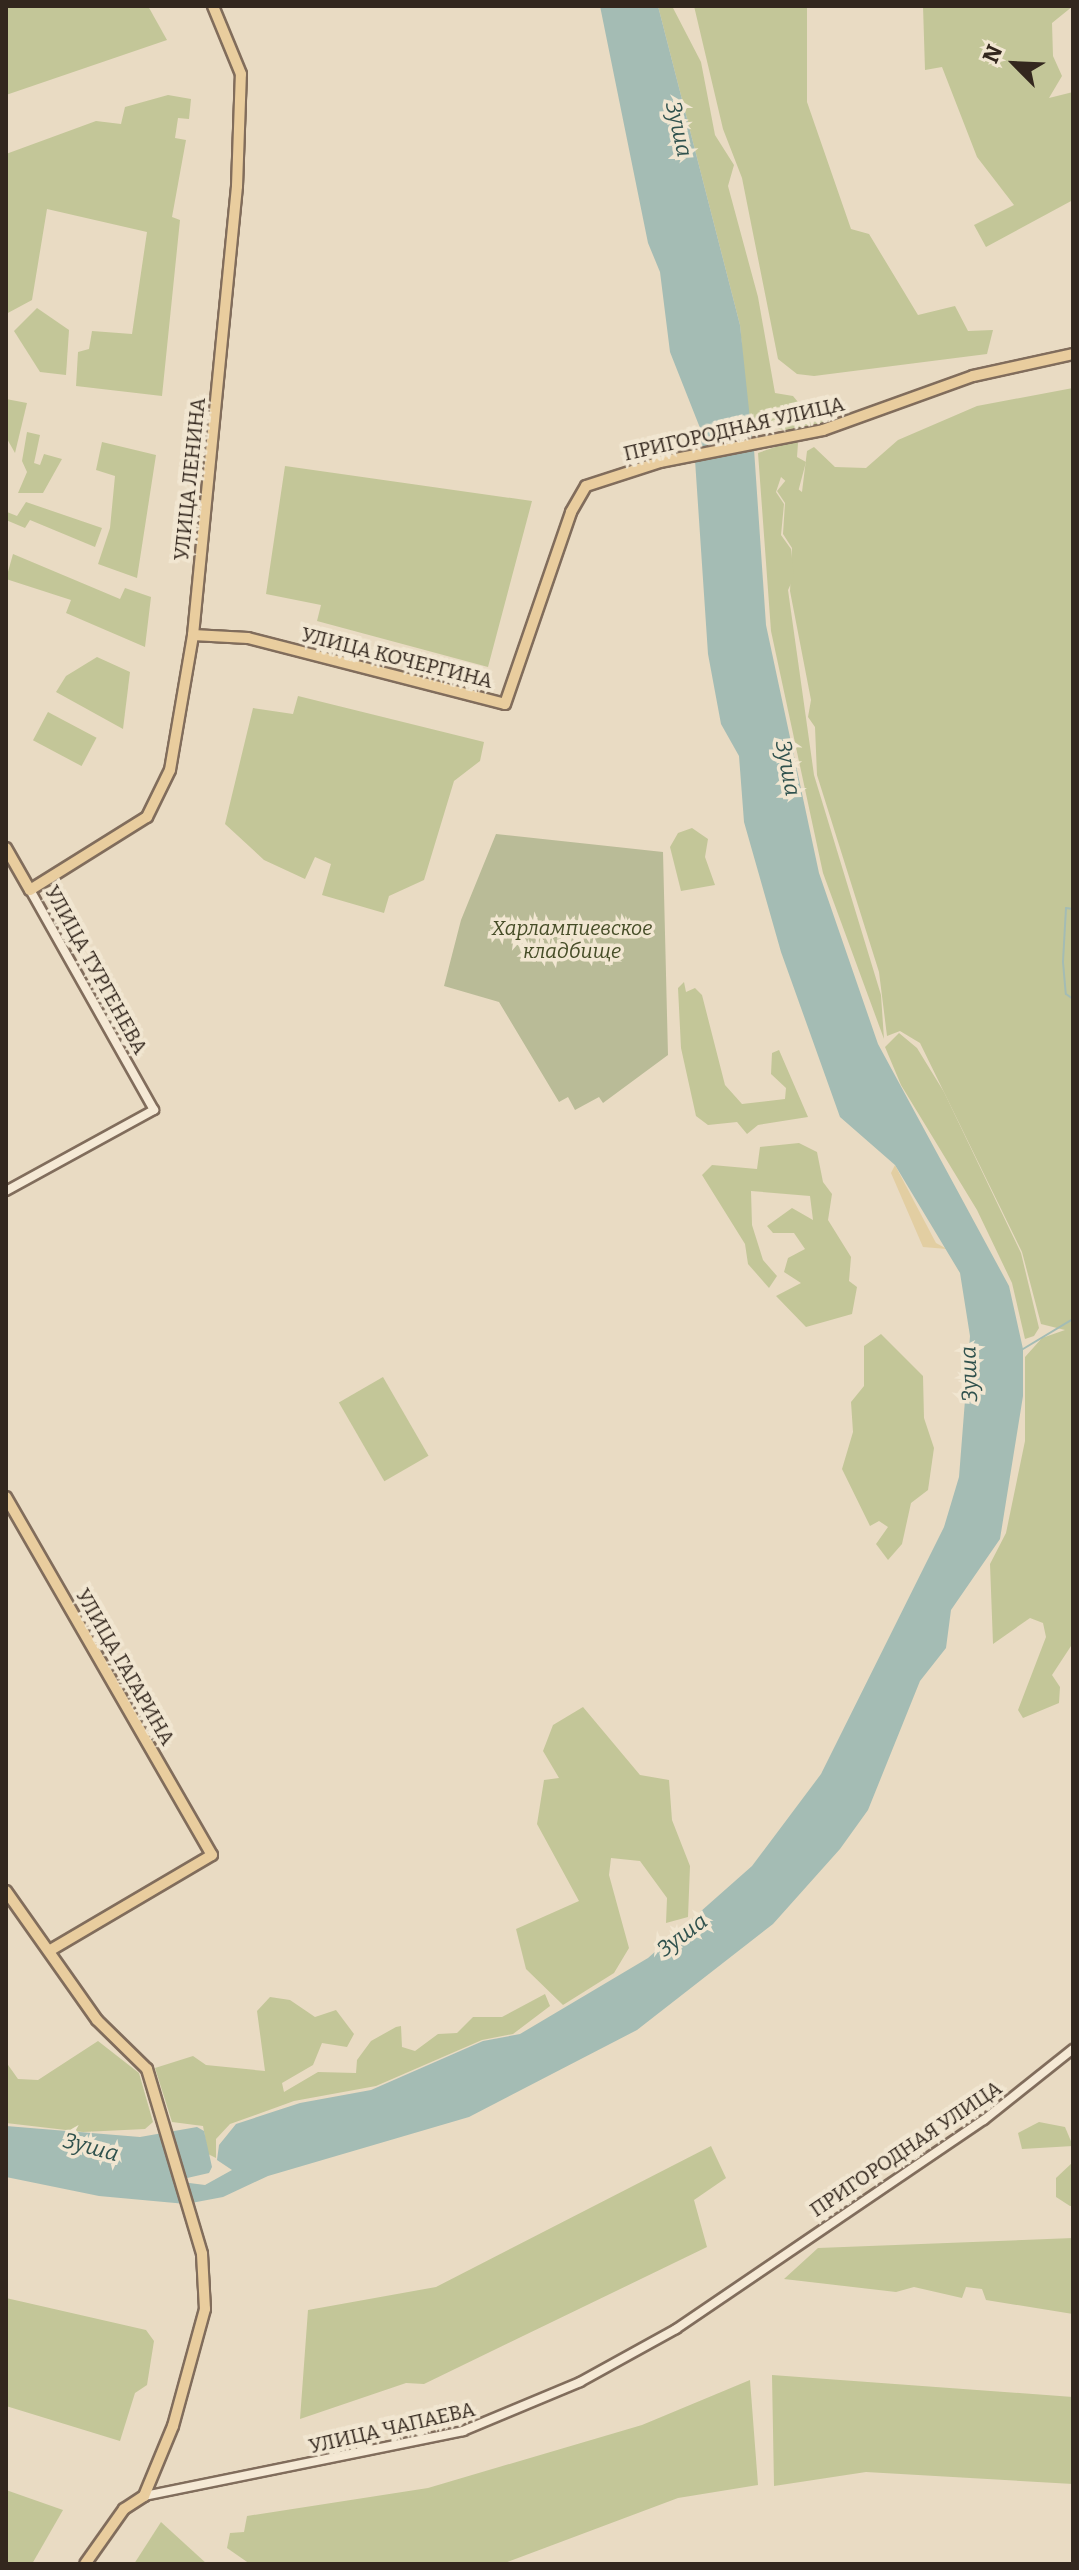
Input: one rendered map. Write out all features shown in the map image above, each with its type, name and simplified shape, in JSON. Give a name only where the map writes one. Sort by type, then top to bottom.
[{"type":"main road","name":"УЛИЦА ЛЕНИНА","points":[[30,890],[128,831],[155,807],[175,748],[193,635],[240,125],[235,50],[213,6]]},
{"type":"main road","name":"ПРИГОРОДНАЯ УЛИЦА","points":[[586,486],[660,462],[850,422],[973,376],[1073,354]]},
{"type":"main road","name":"УЛИЦА КОЧЕРГИНА","points":[[193,635],[248,638],[505,704],[571,512],[586,486]]},
{"type":"main road","name":"УЛИЦА ТУРГЕНЕВА","points":[[6,848],[30,890]]},
{"type":"main road","name":"УЛИЦА ГАГАРИНА","points":[[6,1497],[212,1855],[49,1951]]},
{"type":"main road","points":[[6,1891],[97,2020],[152,2079],[194,2224],[205,2309],[173,2426],[144,2496],[124,2509],[85,2564]]},
{"type":"street","name":"УЛИЦА ТУРГЕНЕВА","points":[[6,1191],[154,1110],[30,890]]},
{"type":"street","name":"ПРИГОРОДНАЯ УЛИЦА","points":[[755,2274],[984,2120],[1073,2049]]},
{"type":"street","name":"УЛИЦА ЧАПАЕВА","points":[[144,2496],[492,2421],[624,2361],[755,2274]]},
{"type":"green space","points":[[6,6],[148,6],[167,40],[6,95]]},
{"type":"green space","points":[[658,6],[672,6],[701,62],[715,135],[734,165],[728,186],[758,297],[775,393],[793,396],[812,419],[830,415],[835,421],[820,428],[791,432],[748,421],[740,325]]},
{"type":"green space","points":[[694,6],[807,6],[807,102],[851,229],[869,234],[918,315],[955,306],[968,331],[993,330],[987,354],[814,376],[797,374],[778,359],[742,178],[723,129]]},
{"type":"green space","points":[[923,6],[1073,6],[1052,23],[1053,56],[1062,76],[1049,98],[1073,92],[1073,200],[986,247],[974,225],[1014,205],[977,157],[942,67],[925,70]]},
{"type":"green space","points":[[168,95],[191,99],[189,119],[178,118],[175,138],[186,140],[172,217],[180,220],[162,396],[76,386],[78,352],[89,349],[92,331],[132,334],[147,232],[47,209],[32,300],[6,314],[6,154],[96,121],[121,124],[125,107]]},
{"type":"green space","points":[[37,308],[69,330],[66,375],[40,372],[14,331]]},
{"type":"green space","points":[[1073,388],[1073,1643],[1052,1675],[1060,1687],[1059,1703],[1023,1718],[1018,1710],[1046,1637],[1043,1623],[1030,1618],[993,1644],[990,1564],[1006,1533],[1025,1441],[1025,1357],[1042,1338],[1065,1330],[1041,1324],[1022,1252],[920,1043],[900,1031],[887,1036],[879,972],[817,775],[815,727],[808,717],[811,700],[790,591],[792,548],[783,534],[785,503],[777,491],[786,480],[802,492],[807,451],[814,447],[835,467],[866,468],[898,440],[977,406]]},
{"type":"green space","points":[[6,399],[27,403],[15,453],[6,437]]},
{"type":"green space","points":[[27,432],[40,435],[34,463],[40,465],[44,454],[62,459],[43,493],[18,493],[27,472],[22,461]]},
{"type":"green space","points":[[102,442],[156,455],[137,578],[98,564],[110,528],[115,476],[96,470]]},
{"type":"green space","points":[[787,443],[798,443],[797,457],[806,462],[798,492],[781,477],[776,492],[784,504],[781,535],[791,549],[794,577],[788,590],[814,775],[881,995],[884,1039],[823,873],[771,631],[758,453]]},
{"type":"green space","points":[[285,466],[532,501],[488,667],[317,621],[321,605],[266,594]]},
{"type":"green space","points":[[26,502],[102,528],[95,547],[30,520],[25,528],[6,520],[7,512],[17,516]]},
{"type":"green space","points":[[13,554],[120,599],[125,588],[151,597],[145,647],[66,613],[71,600],[6,579]]},
{"type":"green space","points":[[97,657],[130,672],[123,729],[56,692],[66,676]]},
{"type":"green space","points":[[298,696],[484,742],[480,761],[454,781],[424,880],[389,896],[384,913],[322,895],[331,864],[315,857],[305,879],[264,860],[225,824],[253,708],[293,714]]},
{"type":"green space","points":[[48,712],[97,738],[82,766],[33,740]]},
{"type":"green space","points":[[692,828],[708,839],[705,857],[715,885],[681,891],[670,847],[678,833]]},
{"type":"green space","name":"Харлампиевское кладбище","points":[[496,834],[663,852],[668,1055],[603,1103],[599,1097],[575,1110],[568,1097],[559,1102],[499,1002],[444,986],[461,920]]},
{"type":"green space","points":[[684,982],[686,992],[695,988],[702,995],[725,1085],[742,1104],[785,1099],[786,1088],[771,1074],[772,1053],[779,1050],[808,1117],[758,1125],[747,1134],[737,1122],[708,1125],[696,1116],[681,1048],[678,988]]},
{"type":"green space","points":[[899,1033],[917,1048],[944,1092],[1021,1253],[1039,1328],[1034,1336],[1025,1339],[1012,1283],[977,1210],[901,1085],[885,1047]]},
{"type":"green space","points":[[799,1143],[817,1152],[823,1182],[832,1194],[828,1220],[851,1257],[849,1281],[857,1287],[852,1314],[806,1327],[776,1296],[801,1283],[784,1272],[788,1258],[805,1249],[794,1233],[773,1233],[767,1226],[792,1208],[813,1220],[810,1196],[751,1191],[752,1225],[763,1260],[777,1276],[769,1288],[748,1264],[745,1244],[702,1175],[712,1165],[757,1169],[760,1147]]},
{"type":"green space","points":[[881,1334],[923,1376],[924,1418],[934,1448],[928,1490],[911,1503],[902,1544],[888,1560],[876,1544],[888,1527],[879,1521],[870,1526],[842,1469],[853,1432],[851,1402],[864,1386],[864,1346]]},
{"type":"green space","points":[[383,1377],[428,1456],[384,1481],[339,1402]]},
{"type":"green space","points":[[583,1707],[640,1775],[669,1780],[672,1820],[690,1866],[688,1917],[666,1923],[667,1898],[640,1861],[611,1858],[609,1875],[629,1948],[614,1973],[563,2005],[526,1969],[516,1929],[579,1901],[537,1824],[544,1780],[559,1778],[543,1751],[553,1725]]},
{"type":"green space","points":[[545,1994],[550,2006],[513,2034],[482,2040],[376,2086],[294,2101],[230,2124],[216,2139],[216,2158],[208,2154],[203,2126],[172,2122],[155,2068],[193,2056],[206,2065],[265,2071],[257,2011],[270,1997],[290,2000],[315,2017],[336,2010],[354,2034],[347,2047],[322,2043],[313,2065],[282,2083],[284,2092],[318,2072],[356,2073],[357,2060],[371,2041],[396,2027],[401,2026],[402,2047],[415,2051],[438,2034],[457,2033],[473,2017],[502,2017]]},
{"type":"green space","points":[[98,2041],[139,2073],[153,2122],[145,2129],[83,2132],[6,2123],[6,2062],[18,2079],[38,2080]]},
{"type":"green space","points":[[1039,2122],[1065,2127],[1073,2146],[1022,2149],[1018,2133]]},
{"type":"green space","points":[[711,2146],[726,2178],[694,2200],[707,2247],[424,2384],[406,2383],[300,2419],[308,2310],[436,2287]]},
{"type":"green space","points":[[1073,2162],[1073,2206],[1070,2206],[1056,2197],[1056,2178]]},
{"type":"green space","points":[[1073,2238],[1073,2314],[986,2300],[982,2289],[966,2287],[962,2298],[914,2287],[896,2292],[784,2279],[818,2248]]},
{"type":"green space","points":[[6,2298],[146,2330],[154,2341],[147,2385],[135,2393],[120,2441],[6,2406]]},
{"type":"green space","points":[[772,2375],[1073,2397],[1073,2484],[866,2472],[774,2486]]},
{"type":"green space","points":[[750,2380],[758,2485],[678,2498],[502,2564],[250,2564],[227,2548],[230,2533],[244,2532],[247,2516],[428,2488],[642,2425]]},
{"type":"green space","points":[[6,2490],[63,2510],[32,2564],[6,2564]]},
{"type":"green space","points":[[161,2522],[207,2564],[134,2564]]},
{"type":"sand","points":[[895,1165],[936,1243],[947,1249],[923,1247],[891,1173]]},
{"type":"water","name":"Зуша","points":[[600,6],[658,6],[740,325],[752,438],[697,449],[702,433],[670,352],[660,272],[648,243]]},
{"type":"water","name":"Зуша","points":[[754,449],[766,625],[819,873],[878,1044],[1009,1286],[1023,1349],[1023,1396],[1000,1539],[951,1610],[946,1648],[920,1681],[868,1810],[840,1849],[773,1924],[637,2030],[469,2117],[268,2176],[223,2197],[186,2204],[99,2196],[6,2177],[6,2126],[140,2137],[197,2127],[204,2131],[212,2167],[209,2173],[174,2181],[205,2185],[232,2170],[217,2160],[219,2145],[236,2124],[300,2103],[371,2090],[483,2041],[520,2034],[648,1958],[752,1866],[821,1774],[944,1527],[959,1477],[970,1336],[960,1273],[895,1165],[840,1117],[781,952],[744,822],[739,756],[721,724],[708,654],[695,460]]},
{"type":"waterway","points":[[1073,909],[1066,908],[1063,962],[1066,994],[1073,999]]},
{"type":"waterway","points":[[1023,1349],[1073,1319]]}]
